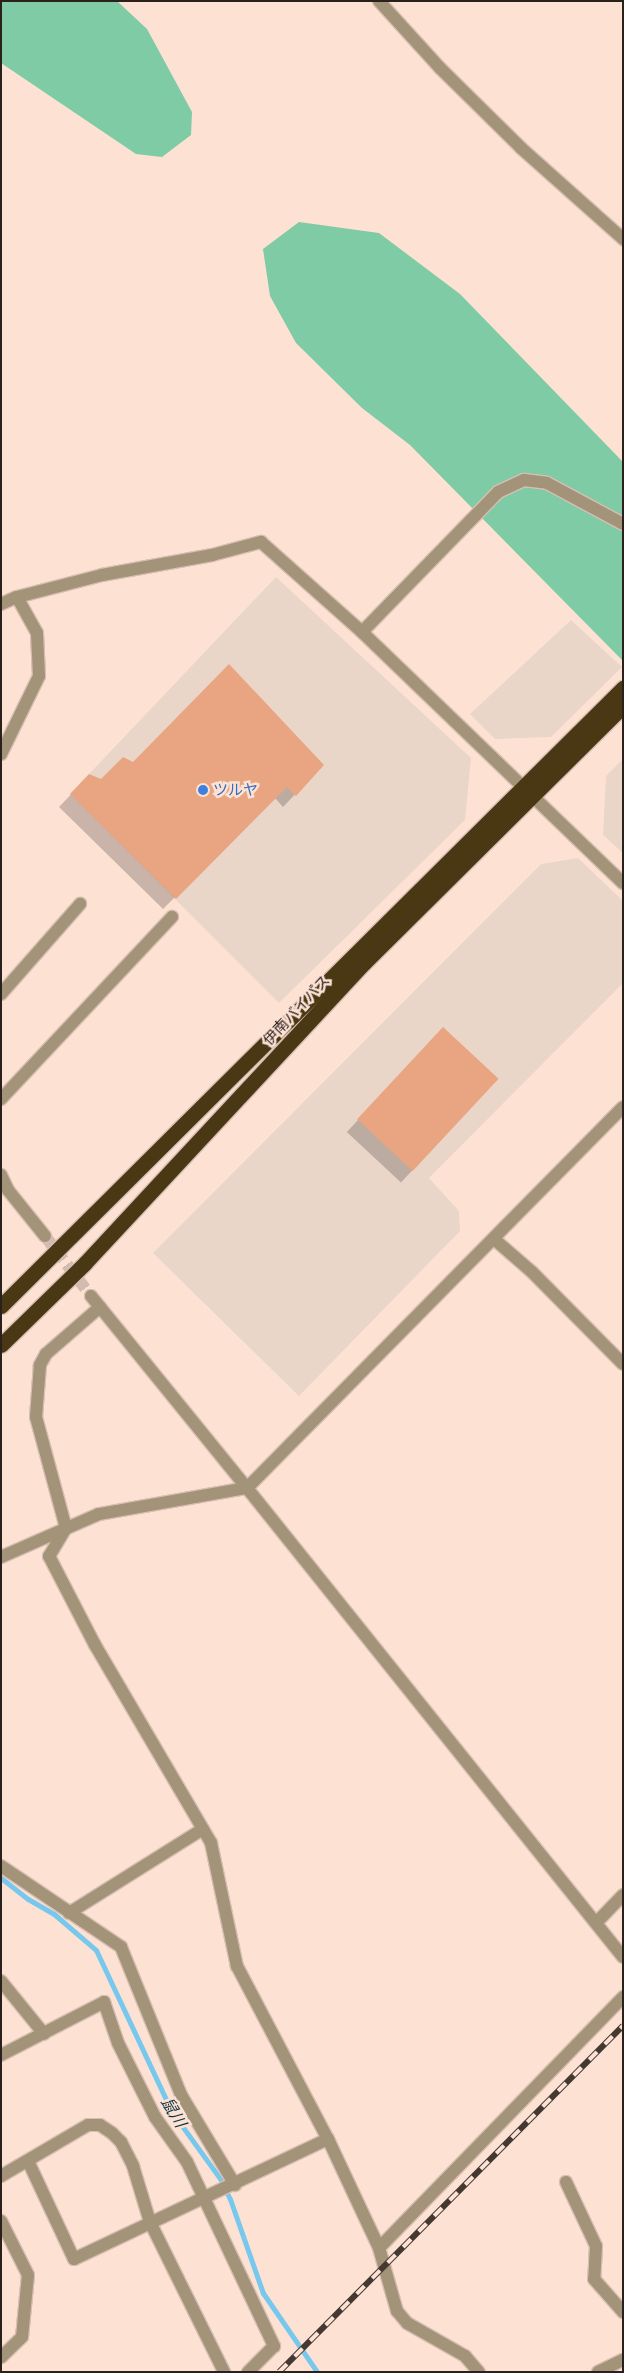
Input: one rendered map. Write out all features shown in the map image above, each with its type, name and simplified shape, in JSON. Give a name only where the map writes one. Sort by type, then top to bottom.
[{"type":"highway","name":"伊南バイパス","points":[[1,1345],[85,1263],[623,688]]},
{"type":"highway","name":"伊南バイパス","points":[[1,1306],[527,791],[623,706]]},
{"type":"street","points":[[379,1],[440,68],[521,148],[623,239]]},
{"type":"street","points":[[362,632],[498,492],[524,480],[547,483],[623,524]]},
{"type":"street","points":[[1,604],[17,597],[102,575],[212,555],[261,542],[362,632],[623,883]]},
{"type":"street","points":[[1,754],[39,676],[37,633],[17,597]]},
{"type":"street","points":[[1,994],[80,904]]},
{"type":"street","points":[[1,1099],[172,916]]},
{"type":"street","points":[[1,1557],[99,1514],[247,1488],[623,1107]]},
{"type":"street","points":[[1,1175],[8,1190],[45,1236]]},
{"type":"street","points":[[494,1239],[532,1272],[623,1364]]},
{"type":"street","points":[[91,1296],[623,1957]]},
{"type":"street","points":[[100,1307],[46,1354],[40,1364],[36,1417],[66,1528],[49,1556],[95,1645],[211,1843],[237,1966],[328,2139],[379,2248],[397,2312],[407,2323],[465,2356],[479,2372]]},
{"type":"street","points":[[69,1913],[203,1829]]},
{"type":"street","points":[[1,1866],[121,1947],[181,2095],[235,2185]]},
{"type":"street","points":[[596,1923],[623,1895]]},
{"type":"street","points":[[1,1981],[44,2034]]},
{"type":"street","points":[[379,2248],[623,1997]]},
{"type":"street","points":[[1,2055],[104,2002],[118,2043],[155,2117],[187,2162],[208,2197],[274,2346],[248,2372]]},
{"type":"street","points":[[1,2176],[88,2125],[100,2125],[121,2142],[133,2166],[150,2222],[224,2372]]},
{"type":"street","points":[[28,2161],[74,2258],[235,2185],[328,2139]]},
{"type":"street","points":[[566,2182],[596,2246],[594,2279],[623,2312]]},
{"type":"street","points":[[1,2221],[28,2275],[22,2337],[1,2357]]},
{"type":"street","points":[[598,2372],[623,2360]]},
{"type":"shaded area","points":[[276,577],[471,758],[465,820],[279,1003],[70,794]]},
{"type":"shaded area","points":[[571,620],[622,667],[551,737],[495,739],[470,714]]},
{"type":"shaded area","points":[[623,759],[623,853],[603,835],[606,776]]},
{"type":"shaded area","points":[[578,858],[623,901],[623,983],[429,1178],[459,1211],[460,1231],[299,1396],[153,1253],[541,864]]},
{"type":"green space","points":[[1,1],[117,1],[147,29],[192,112],[191,135],[162,157],[136,154],[1,63]]},
{"type":"green space","points":[[299,222],[379,233],[460,294],[623,462],[623,661],[410,445],[362,408],[296,343],[270,296],[263,249]]},
{"type":"building","points":[[229,664],[324,765],[296,796],[287,787],[176,899],[70,794],[89,774],[101,779],[123,757],[133,762]]},
{"type":"building","points":[[443,1027],[499,1079],[413,1171],[357,1119]]},
{"type":"waterway","name":"鼠川","points":[[1,1878],[28,1899],[54,1914],[96,1950],[172,2112],[221,2180],[230,2199],[263,2293],[317,2372]]},
{"type":"tunnel","points":[[45,1236],[91,1296]]},
{"type":"railway","points":[[279,2372],[623,2026]]},
{"type":"place","name":"ツルヤ","points":[[203,790]]}]
